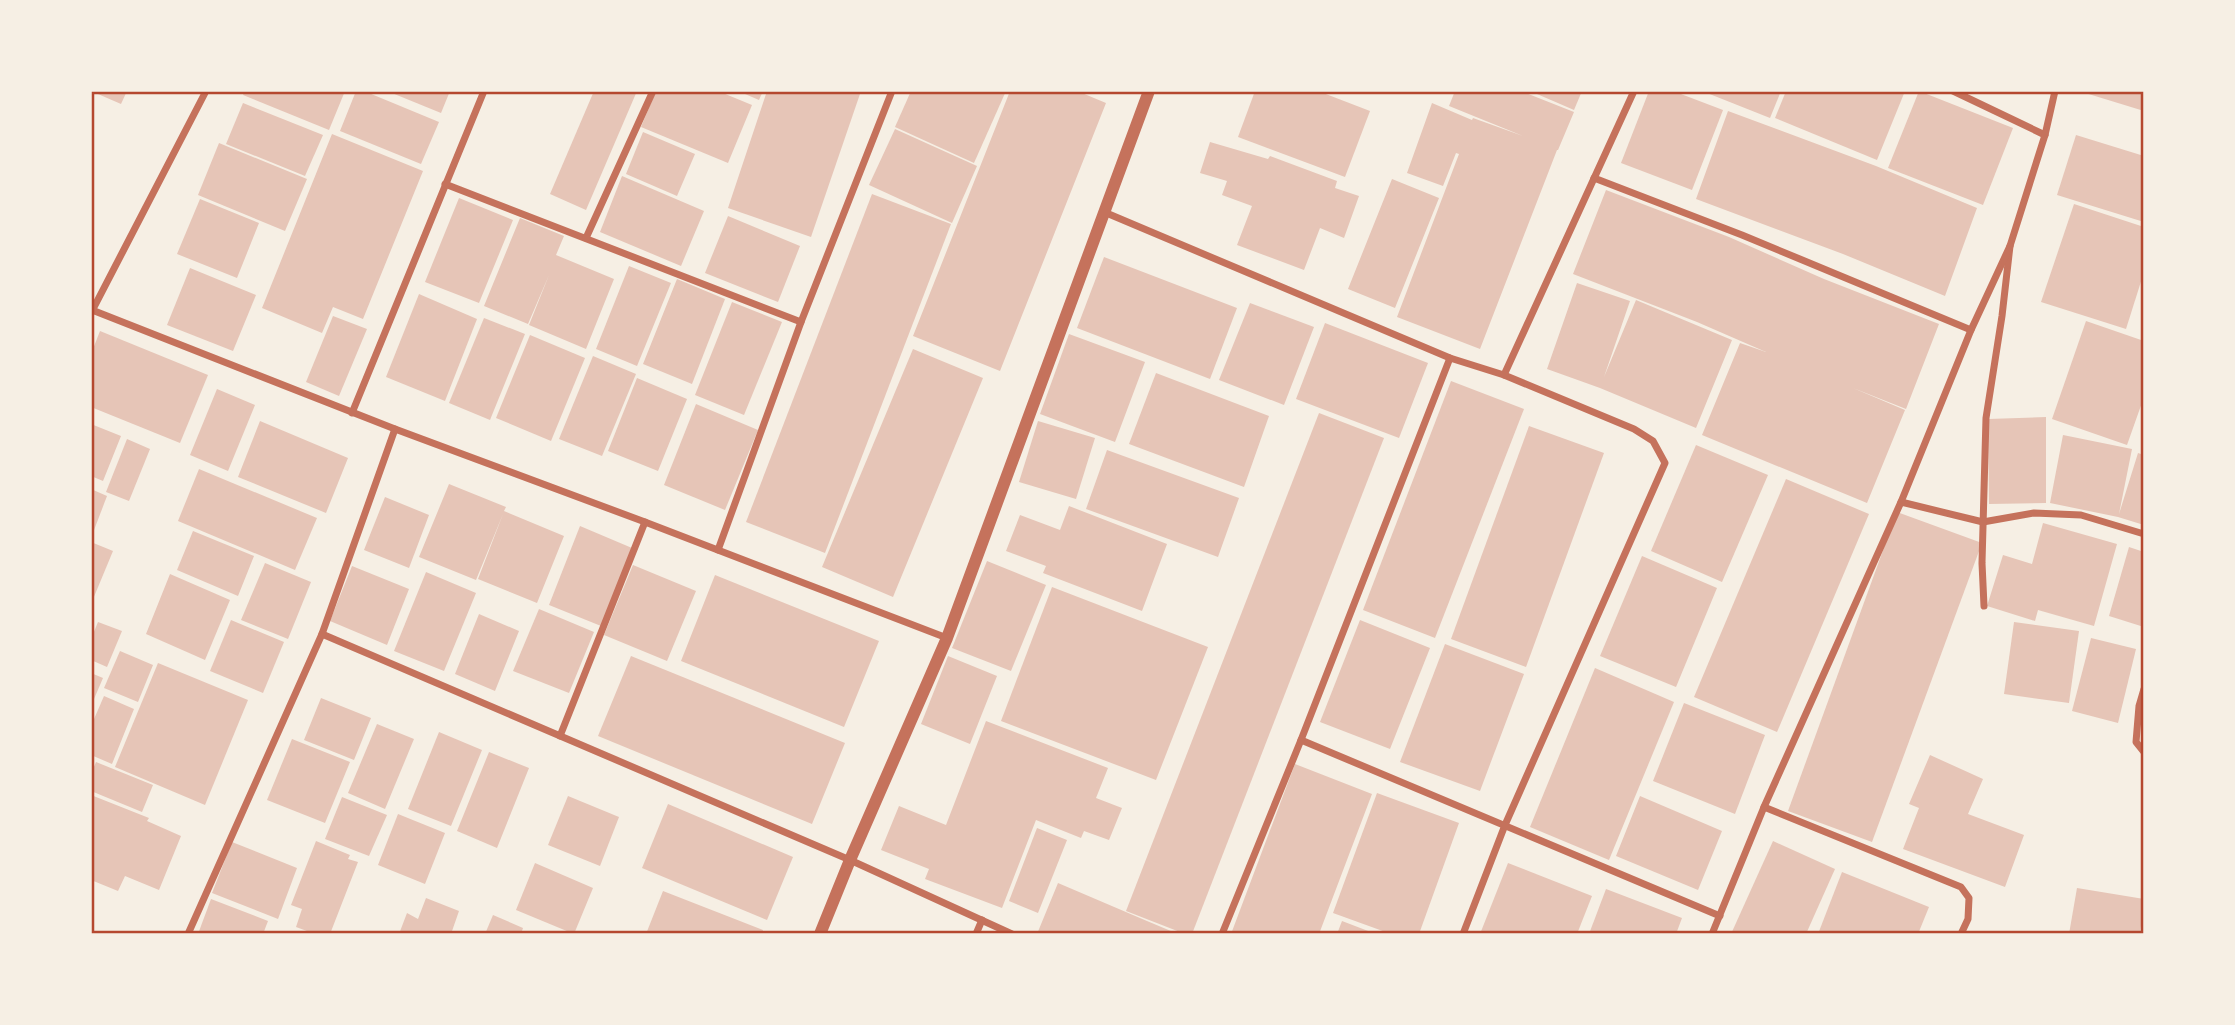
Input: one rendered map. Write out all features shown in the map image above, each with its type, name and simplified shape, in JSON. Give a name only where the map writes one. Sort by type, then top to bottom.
[{"type":"street","points":[[206,91],[92,312],[947,638]]},
{"type":"street","points":[[352,413],[484,91]]},
{"type":"street","points":[[586,238],[653,91]]},
{"type":"street","points":[[718,550],[801,322],[892,91]]},
{"type":"street","points":[[820,934],[947,638],[1149,91]]},
{"type":"street","points":[[1504,375],[1634,91]]},
{"type":"street","points":[[1953,91],[2045,135]]},
{"type":"street","points":[[1712,934],[1764,807],[1901,502],[1971,330],[2010,246],[2045,135],[2055,91]]},
{"type":"street","points":[[1594,178],[1742,234],[1971,330]]},
{"type":"street","points":[[445,184],[801,322]]},
{"type":"street","points":[[1104,212],[1450,358],[1504,375],[1634,429],[1653,441],[1665,463],[1505,825],[1463,934]]},
{"type":"street","points":[[1984,606],[1986,418],[2010,246]]},
{"type":"street","points":[[1222,934],[1450,358]]},
{"type":"street","points":[[188,934],[322,634],[395,429]]},
{"type":"street","points":[[1901,502],[1983,522],[2034,513],[2081,515],[2144,534]]},
{"type":"street","points":[[560,736],[645,522]]},
{"type":"street","points":[[322,634],[850,860],[1012,934]]},
{"type":"street","points":[[2144,689],[2139,706],[2136,742],[2144,752]]},
{"type":"street","points":[[1301,740],[1720,916]]},
{"type":"street","points":[[1764,807],[1961,887],[1969,898],[1968,919],[1961,934]]},
{"type":"street","points":[[976,934],[982,920]]},
{"type":"building","points":[[91,91],[127,91],[121,104]]},
{"type":"building","points":[[245,91],[345,91],[329,130],[243,95]]},
{"type":"building","points":[[356,91],[364,91],[439,122],[421,164],[340,131]]},
{"type":"building","points":[[387,91],[450,91],[441,113]]},
{"type":"building","points":[[594,91],[637,91],[586,210],[550,194]]},
{"type":"building","points":[[656,91],[718,91],[752,105],[728,163],[641,127]]},
{"type":"building","points":[[738,91],[763,91],[759,100]]},
{"type":"building","points":[[767,91],[861,91],[811,237],[728,208]]},
{"type":"building","points":[[911,91],[1006,91],[974,163],[895,127]]},
{"type":"building","points":[[1010,91],[1082,91],[1106,103],[1000,371],[913,336]]},
{"type":"building","points":[[1255,91],[1318,91],[1370,111],[1345,177],[1238,137]]},
{"type":"building","points":[[1455,91],[1521,91],[1574,112],[1480,349],[1397,317],[1459,154],[1456,153],[1443,186],[1407,173],[1432,103],[1472,120],[1473,118],[1523,136],[1449,106]]},
{"type":"building","points":[[1530,91],[1582,91],[1574,110]]},
{"type":"building","points":[[1649,91],[1673,91],[1723,110],[1692,190],[1621,163]]},
{"type":"building","points":[[1702,91],[1781,91],[1770,118]]},
{"type":"building","points":[[1786,91],[1905,91],[1877,160],[1775,118]]},
{"type":"building","points":[[1919,91],[2013,128],[1983,205],[1888,168]]},
{"type":"building","points":[[2144,91],[2144,111],[2082,92]]},
{"type":"building","points":[[243,103],[323,135],[305,176],[226,144]]},
{"type":"building","points":[[1728,111],[1876,166],[1977,208],[1945,296],[1843,254],[1696,199]]},
{"type":"building","points":[[895,129],[977,166],[952,223],[869,185]]},
{"type":"building","points":[[643,132],[695,154],[677,196],[626,174]]},
{"type":"building","points":[[332,134],[423,171],[363,319],[333,307],[322,333],[262,308]]},
{"type":"building","points":[[2076,135],[2144,156],[2144,222],[2057,195]]},
{"type":"building","points":[[1210,142],[1268,159],[1270,156],[1337,181],[1335,188],[1359,196],[1344,238],[1320,228],[1304,270],[1237,245],[1252,206],[1222,195],[1227,181],[1200,173]]},
{"type":"building","points":[[219,143],[307,179],[285,231],[198,195]]},
{"type":"building","points":[[622,176],[704,211],[681,266],[600,232]]},
{"type":"building","points":[[1392,179],[1439,198],[1395,308],[1348,289]]},
{"type":"building","points":[[1606,190],[1729,237],[1824,279],[1939,324],[1906,409],[1853,388],[1905,410],[1867,503],[1702,435],[1740,343],[1766,352],[1573,274]]},
{"type":"building","points":[[872,194],[951,224],[825,553],[746,522]]},
{"type":"building","points":[[459,198],[513,220],[479,303],[425,282]]},
{"type":"building","points":[[200,199],[259,223],[237,278],[177,254]]},
{"type":"building","points":[[2074,204],[2144,227],[2144,272],[2126,329],[2041,302]]},
{"type":"building","points":[[728,216],[800,246],[778,302],[705,273]]},
{"type":"building","points":[[520,218],[564,236],[556,255],[614,279],[586,349],[529,325],[549,275],[528,324],[484,306]]},
{"type":"building","points":[[1104,257],[1237,308],[1210,379],[1077,328]]},
{"type":"building","points":[[629,266],[671,283],[637,366],[596,349]]},
{"type":"building","points":[[190,268],[256,295],[233,351],[167,325]]},
{"type":"building","points":[[677,279],[725,299],[692,384],[643,364]]},
{"type":"building","points":[[1577,283],[1630,301],[1604,377],[1636,300],[1732,340],[1696,428],[1547,369]]},
{"type":"building","points":[[419,294],[477,319],[445,401],[386,377]]},
{"type":"building","points":[[732,302],[782,322],[744,415],[695,395]]},
{"type":"building","points":[[1250,303],[1314,327],[1284,405],[1219,380]]},
{"type":"building","points":[[333,316],[367,329],[339,396],[306,382]]},
{"type":"building","points":[[484,318],[525,334],[490,420],[449,403]]},
{"type":"building","points":[[2086,321],[2144,341],[2144,397],[2127,445],[2052,419]]},
{"type":"building","points":[[1325,323],[1428,363],[1399,438],[1296,399]]},
{"type":"building","points":[[100,331],[208,375],[180,443],[91,407],[91,354]]},
{"type":"building","points":[[1069,334],[1145,362],[1115,442],[1040,414]]},
{"type":"building","points":[[530,335],[585,358],[551,441],[496,418]]},
{"type":"building","points":[[913,349],[983,378],[893,597],[822,567]]},
{"type":"building","points":[[593,356],[636,374],[602,456],[559,439]]},
{"type":"building","points":[[1156,373],[1269,416],[1244,487],[1129,444]]},
{"type":"building","points":[[637,378],[687,399],[658,471],[608,451]]},
{"type":"building","points":[[1451,381],[1524,409],[1435,638],[1363,610]]},
{"type":"building","points":[[217,389],[255,405],[228,471],[190,455]]},
{"type":"building","points":[[696,404],[758,430],[725,510],[664,485]]},
{"type":"building","points":[[1319,413],[1384,438],[1192,934],[1185,934],[1126,911]]},
{"type":"building","points":[[2046,417],[2046,503],[1989,504],[1988,419]]},
{"type":"building","points":[[260,421],[348,458],[326,513],[238,477]]},
{"type":"building","points":[[1038,421],[1095,438],[1076,499],[1019,482]]},
{"type":"building","points":[[91,424],[121,436],[103,481],[91,476]]},
{"type":"building","points":[[1529,426],[1604,453],[1526,667],[1451,639]]},
{"type":"building","points":[[2063,435],[2132,449],[2119,514],[2138,453],[2144,455],[2144,525],[2050,503]]},
{"type":"building","points":[[127,439],[150,449],[129,501],[106,492]]},
{"type":"building","points":[[1696,445],[1768,475],[1722,582],[1651,551]]},
{"type":"building","points":[[1107,450],[1239,498],[1218,557],[1086,509]]},
{"type":"building","points":[[199,469],[317,518],[295,570],[178,521]]},
{"type":"building","points":[[1786,479],[1869,514],[1777,732],[1694,697]]},
{"type":"building","points":[[449,484],[506,507],[504,511],[564,536],[537,603],[478,579],[503,514],[476,580],[419,557]]},
{"type":"building","points":[[91,489],[107,496],[91,538]]},
{"type":"building","points":[[385,497],[429,515],[409,568],[364,550]]},
{"type":"building","points":[[1069,506],[1167,544],[1142,611],[1043,573],[1046,566],[1006,551],[1020,515],[1060,530]]},
{"type":"building","points":[[1897,512],[1982,543],[1872,842],[1788,811]]},
{"type":"building","points":[[2043,523],[2117,544],[2094,626],[2038,610],[2035,621],[1987,606],[2003,555],[2032,564]]},
{"type":"building","points":[[580,526],[632,548],[601,626],[549,605]]},
{"type":"building","points":[[193,531],[254,556],[238,596],[177,570]]},
{"type":"building","points":[[91,542],[113,551],[91,604]]},
{"type":"building","points":[[2129,547],[2144,552],[2144,627],[2109,616]]},
{"type":"building","points":[[1642,556],[1717,588],[1676,687],[1600,656]]},
{"type":"building","points":[[987,561],[1046,585],[1011,671],[952,648]]},
{"type":"building","points":[[265,563],[311,582],[288,639],[241,620]]},
{"type":"building","points":[[633,565],[696,591],[667,661],[604,635]]},
{"type":"building","points":[[352,566],[409,589],[387,645],[330,621]]},
{"type":"building","points":[[426,572],[476,593],[444,671],[394,651]]},
{"type":"building","points":[[170,574],[230,600],[205,660],[146,634]]},
{"type":"building","points":[[715,575],[879,641],[844,727],[681,661]]},
{"type":"building","points":[[1052,587],[1208,647],[1156,780],[1001,721]]},
{"type":"building","points":[[539,609],[594,632],[569,693],[513,671]]},
{"type":"building","points":[[479,614],[519,631],[495,691],[455,674]]},
{"type":"building","points":[[231,620],[284,642],[263,693],[210,671]]},
{"type":"building","points":[[1360,620],[1430,648],[1390,749],[1320,722]]},
{"type":"building","points":[[98,622],[122,631],[107,667],[91,660],[91,639]]},
{"type":"building","points":[[2014,622],[2079,631],[2069,703],[2004,694]]},
{"type":"building","points":[[2091,638],[2136,649],[2118,723],[2072,711]]},
{"type":"building","points":[[1445,644],[1524,674],[1480,791],[1400,762]]},
{"type":"building","points":[[120,651],[153,665],[138,702],[104,688]]},
{"type":"building","points":[[631,656],[845,743],[812,824],[598,736]]},
{"type":"building","points":[[948,656],[997,676],[970,744],[921,724]]},
{"type":"building","points":[[158,663],[248,700],[205,805],[115,767]]},
{"type":"building","points":[[1595,668],[1674,702],[1609,860],[1530,827]]},
{"type":"building","points":[[91,673],[103,678],[91,706]]},
{"type":"building","points":[[104,696],[134,709],[112,764],[91,755],[91,726]]},
{"type":"building","points":[[321,698],[371,718],[354,760],[304,740]]},
{"type":"building","points":[[1684,703],[1765,735],[1735,814],[1653,781]]},
{"type":"building","points":[[986,721],[1108,768],[1096,798],[1122,808],[1109,840],[1084,831],[1081,838],[1036,820],[1002,908],[925,879],[929,869],[881,850],[899,806],[946,825]]},
{"type":"building","points":[[377,724],[414,739],[385,809],[348,793]]},
{"type":"building","points":[[439,732],[482,750],[451,826],[408,809]]},
{"type":"building","points":[[292,739],[350,762],[325,823],[267,800]]},
{"type":"building","points":[[489,752],[529,768],[497,848],[457,831]]},
{"type":"building","points":[[1930,755],[1983,779],[1968,814],[2024,835],[2005,887],[1903,849],[1919,808],[1909,804]]},
{"type":"building","points":[[96,762],[153,785],[142,812],[91,791],[91,774]]},
{"type":"building","points":[[1295,764],[1372,794],[1319,934],[1231,934]]},
{"type":"building","points":[[1377,793],[1459,823],[1419,934],[1391,934],[1333,913]]},
{"type":"building","points":[[91,795],[149,818],[147,821],[181,836],[159,890],[125,876],[118,891],[91,880]]},
{"type":"building","points":[[568,796],[619,817],[600,866],[548,845]]},
{"type":"building","points":[[1640,796],[1722,831],[1698,890],[1616,856]]},
{"type":"building","points":[[342,797],[387,815],[369,856],[325,839]]},
{"type":"building","points":[[668,804],[793,857],[767,920],[642,868]]},
{"type":"building","points":[[398,814],[445,833],[425,884],[378,865]]},
{"type":"building","points":[[1037,828],[1067,840],[1038,913],[1009,901]]},
{"type":"building","points":[[316,841],[350,855],[348,859],[358,862],[330,934],[315,934],[296,927],[302,909],[291,905]]},
{"type":"building","points":[[1773,841],[1835,869],[1806,934],[1731,934]]},
{"type":"building","points":[[232,842],[297,868],[278,919],[212,893]]},
{"type":"building","points":[[535,863],[593,888],[574,934],[516,910]]},
{"type":"building","points":[[1508,863],[1592,896],[1577,934],[1480,934]]},
{"type":"building","points":[[1842,872],[1929,907],[1918,934],[1818,934]]},
{"type":"building","points":[[1058,883],[1147,921],[1178,934],[1037,934]]},
{"type":"building","points":[[2077,888],[2144,899],[2140,934],[2069,934]]},
{"type":"building","points":[[1606,889],[1682,918],[1676,934],[1589,934]]},
{"type":"building","points":[[663,891],[763,930],[762,934],[646,934]]},
{"type":"building","points":[[426,898],[459,911],[451,934],[399,934],[407,913],[418,919]]},
{"type":"building","points":[[211,899],[268,921],[263,934],[198,934]]},
{"type":"building","points":[[493,915],[523,928],[521,934],[485,934]]},
{"type":"building","points":[[1342,921],[1376,934],[1337,934]]}]
